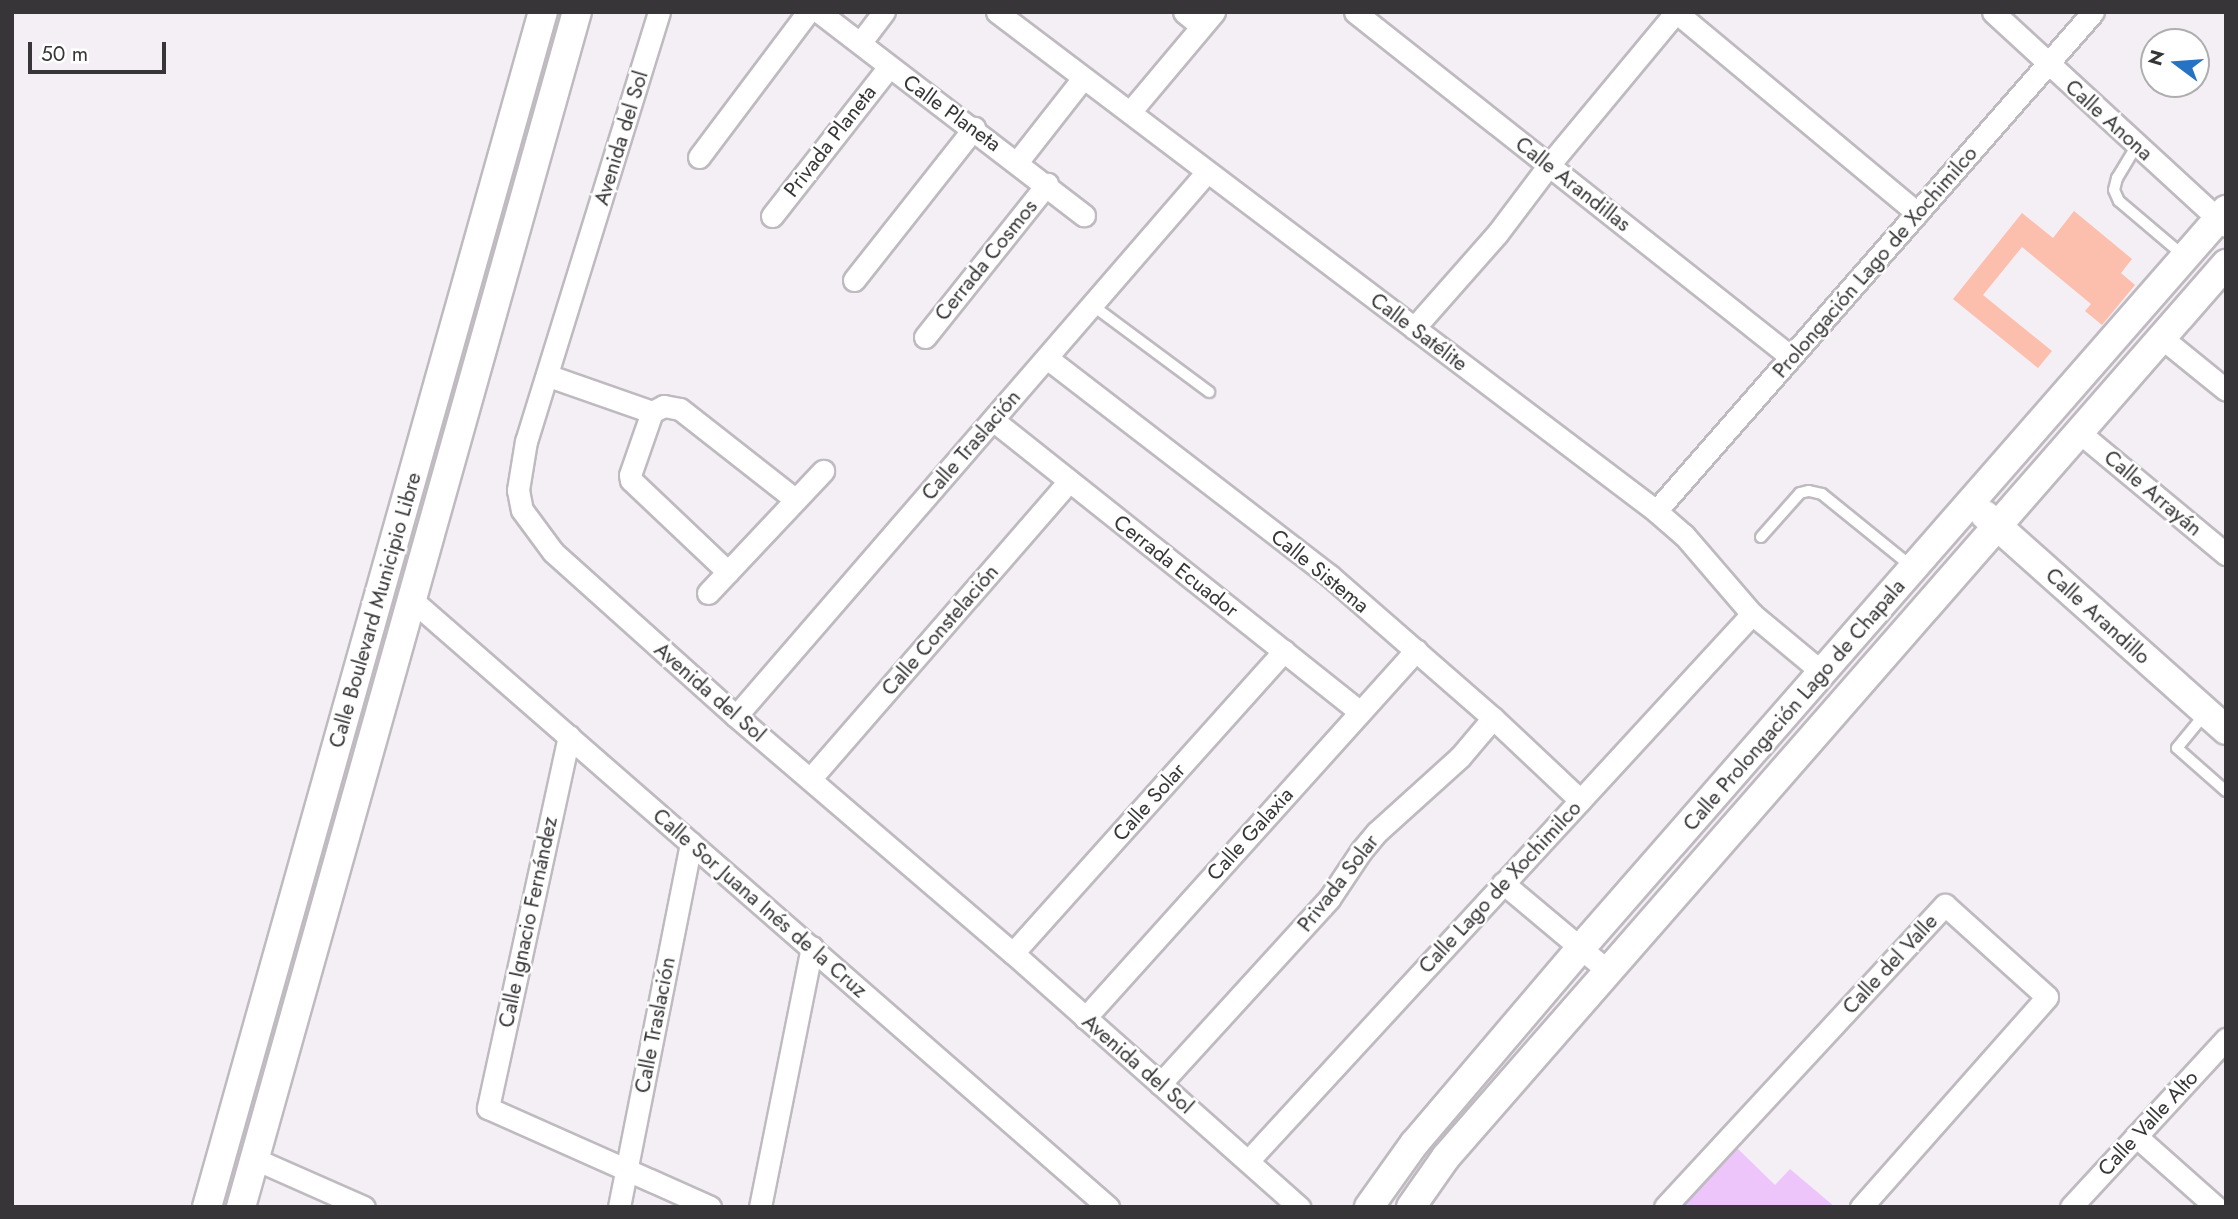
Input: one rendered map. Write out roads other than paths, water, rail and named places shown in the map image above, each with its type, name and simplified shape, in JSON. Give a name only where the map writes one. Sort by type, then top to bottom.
[{"type":"main road","name":"Calle Boulevard Municipio Libre","points":[[207,1207],[543,12]]},
{"type":"main road","name":"Calle Boulevard Municipio Libre","points":[[241,1207],[577,12]]},
{"type":"main road","name":"Calle Prolongación Lago de Chapala","points":[[1369,1207],[1414,1144],[1580,949],[2185,257],[2223,218]]},
{"type":"main road","name":"Calle Prolongación Lago de Chapala","points":[[1411,1207],[1446,1157],[2226,264]]},
{"type":"main road","name":"Calle Arandillo","points":[[1971,503],[2216,721]]},
{"type":"street","name":"Avenida del Sol","points":[[659,12],[520,466],[518,490],[522,509],[553,552],[736,716],[1013,953],[1299,1207]]},
{"type":"street","points":[[699,157],[808,12]]},
{"type":"street","name":"Calle Planeta","points":[[819,12],[974,128],[1084,215]]},
{"type":"street","points":[[861,43],[884,12]]},
{"type":"street","name":"Calle Satélite","points":[[997,12],[1206,173],[1656,511],[1684,535],[1752,614],[1823,673]]},
{"type":"street","points":[[1130,112],[1207,19],[1184,12]]},
{"type":"street","name":"Calle Arandillas","points":[[1355,12],[1791,357]]},
{"type":"street","points":[[1414,328],[1497,234],[1549,165],[1676,12],[1917,214]]},
{"type":"street","name":"Calle Anona","points":[[1993,12],[2137,145],[2223,218]]},
{"type":"street","name":"Prolongación Lago de Xochimilco","points":[[1656,511],[2093,12]]},
{"type":"street","name":"Privada Planeta","points":[[772,216],[889,66]]},
{"type":"street","points":[[1017,161],[1083,78]]},
{"type":"street","points":[[854,279],[974,128]]},
{"type":"street","name":"Calle Traslación","points":[[736,716],[1206,173]]},
{"type":"street","name":"Cerrada Cosmos","points":[[925,337],[1047,184]]},
{"type":"street","points":[[2162,338],[2226,390]]},
{"type":"street","name":"Calle Sistema","points":[[1047,358],[1330,576],[1493,718],[1580,800]]},
{"type":"street","points":[[549,376],[652,412]]},
{"type":"street","points":[[728,572],[631,480],[630,475],[652,412],[664,406],[680,409],[796,500]]},
{"type":"street","name":"Cerrada Ecuador","points":[[993,420],[1360,712]]},
{"type":"street","name":"Calle Arrayán","points":[[2080,432],[2226,554]]},
{"type":"street","points":[[708,593],[822,471]]},
{"type":"street","name":"Calle Constelación","points":[[811,778],[1069,481]]},
{"type":"street","name":"Calle Sor Juana Inés de la Cruz","points":[[412,600],[1108,1207]]},
{"type":"street","name":"Calle Lago de Xochimilco","points":[[1248,1161],[1752,614]]},
{"type":"street","name":"Calle Galaxia","points":[[1085,1018],[1416,650]]},
{"type":"street","name":"Calle Solar","points":[[1013,953],[1284,651]]},
{"type":"street","name":"Privada Solar","points":[[1160,1084],[1329,899],[1377,832],[1460,757],[1493,718]]},
{"type":"street","name":"Calle Ignacio Fernández","points":[[569,736],[488,1108],[626,1170]]},
{"type":"street","name":"Calle Traslación","points":[[619,1207],[691,843]]},
{"type":"street","points":[[1503,883],[1608,971]]},
{"type":"street","name":"Calle del Valle","points":[[1665,1207],[1945,905],[2047,997],[1861,1207]]},
{"type":"street","points":[[760,1207],[812,947]]},
{"type":"street","name":"Calle Valle Alto","points":[[2071,1207],[2226,1039]]},
{"type":"street","points":[[2136,1136],[2216,1207]]},
{"type":"street","points":[[255,1159],[364,1207]]},
{"type":"street","points":[[626,1170],[710,1207]]},
{"type":"lane","points":[[2137,145],[2117,178],[2114,190],[2119,201],[2185,257]]},
{"type":"lane","points":[[1092,306],[1209,393]]},
{"type":"lane","points":[[1761,537],[1800,493],[1809,491],[1822,494],[1914,569]]},
{"type":"lane","points":[[2216,721],[2177,748],[2226,791]]}]
